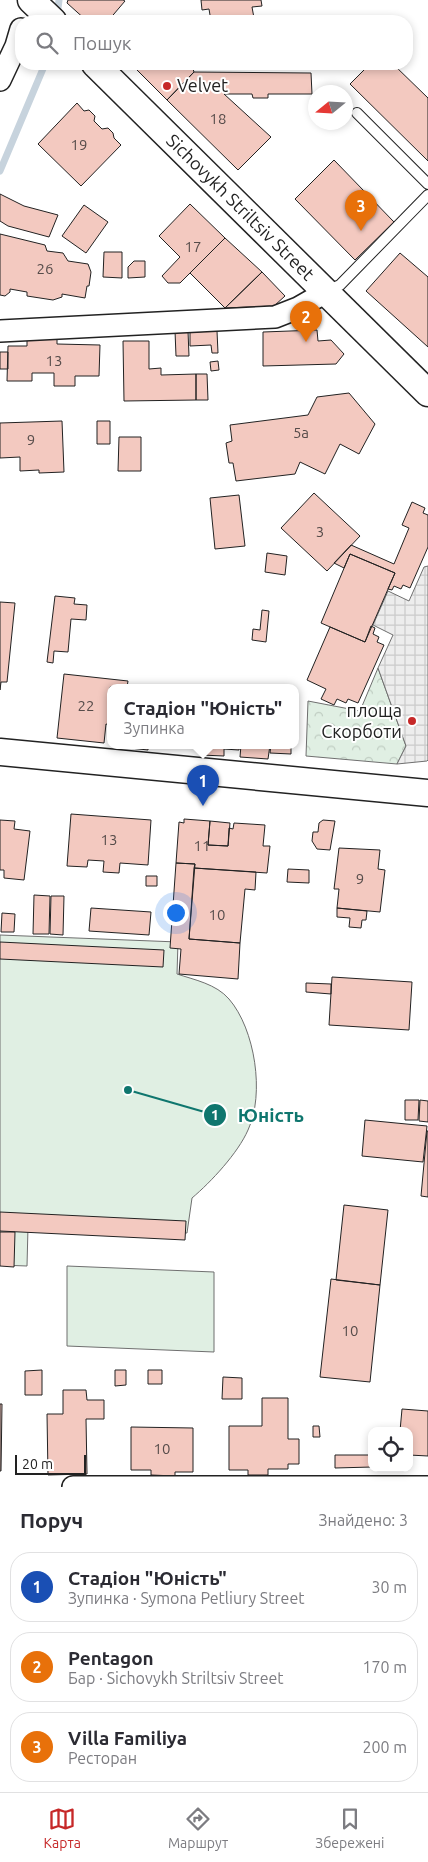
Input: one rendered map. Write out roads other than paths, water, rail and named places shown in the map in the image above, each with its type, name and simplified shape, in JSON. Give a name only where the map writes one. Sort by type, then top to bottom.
[{"type":"street","points":[[0,80],[15,48]]},
{"type":"street","name":"Sichovykh Striltsiv Street","points":[[101,70],[428,393]]},
{"type":"street","points":[[0,331],[275,318],[298,308],[326,292]]},
{"type":"street","points":[[0,752],[428,793]]},
{"type":"street","points":[[73,1487],[428,1487]]},
{"type":"lane","points":[[357,113],[428,184]]},
{"type":"lane","points":[[326,292],[340,285],[428,195]]},
{"type":"waterway","points":[[57,15],[59,0]]},
{"type":"waterway","points":[[0,171],[42,70]]},
{"type":"place","name":"Velvet","points":[[167,86]]},
{"type":"place","name":"Villa Familiya","points":[[361,231]]},
{"type":"place","name":"Pentagon","points":[[306,342]]},
{"type":"place","name":"площа Скорботи","points":[[412,721]]},
{"type":"place","name":"Стадіон \"Юність\"","points":[[203,806]]},
{"type":"place","name":"Юність","points":[[128,1090]]}]
